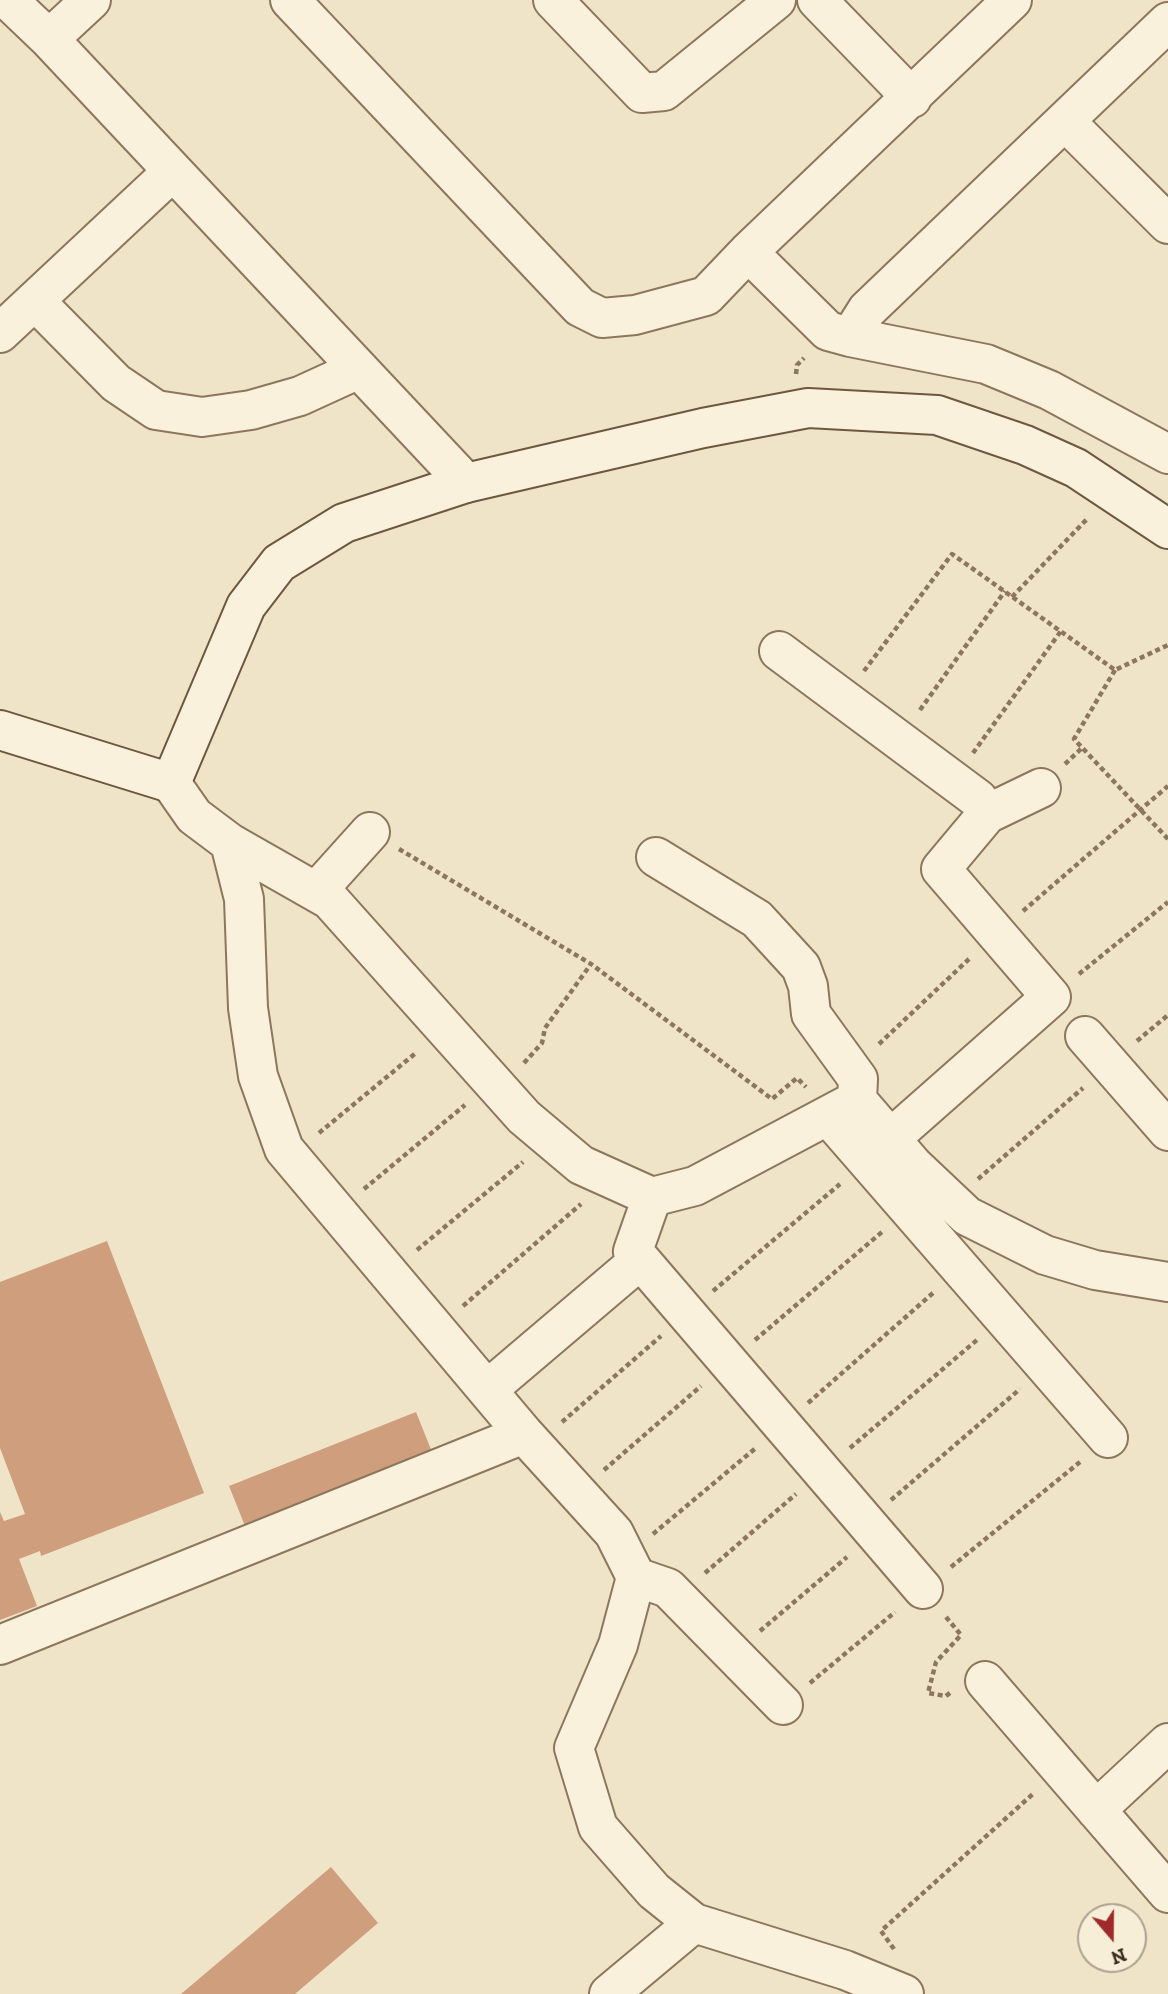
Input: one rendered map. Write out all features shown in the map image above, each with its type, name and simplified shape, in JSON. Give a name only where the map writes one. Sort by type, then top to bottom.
[{"type":"street","points":[[8,0],[49,39],[466,483]]},
{"type":"street","points":[[49,39],[91,0]]},
{"type":"street","points":[[290,0],[580,307],[602,318],[635,315],[706,296],[748,252],[1012,0]]},
{"type":"street","points":[[553,0],[642,93],[664,91],[776,0]]},
{"type":"street","points":[[817,0],[912,98]]},
{"type":"street","points":[[839,334],[1168,22]]},
{"type":"street","points":[[1065,121],[1168,224]]},
{"type":"street","points":[[0,333],[173,172]]},
{"type":"street","points":[[748,252],[839,334],[986,364],[1049,390],[1168,454]]},
{"type":"street","points":[[35,301],[116,383],[156,411],[202,417],[251,410],[300,396],[359,369]]},
{"type":"street","points":[[171,783],[246,606],[279,563],[345,523],[466,483],[808,408],[937,415],[1025,445],[1076,468],[1168,529]]},
{"type":"street","points":[[779,650],[978,799],[987,814]]},
{"type":"street","points":[[0,730],[171,783],[194,816],[230,843],[330,900],[524,1117],[581,1165],[652,1197],[695,1185],[845,1102]]},
{"type":"street","points":[[879,1150],[1051,997],[941,869],[987,814],[1041,788]]},
{"type":"street","points":[[316,892],[370,832]]},
{"type":"street","points":[[230,843],[244,899],[248,1008],[258,1076],[284,1149],[529,1439],[614,1533],[631,1567],[668,1588],[783,1705]]},
{"type":"street","points":[[656,857],[757,919],[801,967],[808,986],[811,1014],[845,1102],[879,1150],[909,1209],[1108,1438]]},
{"type":"street","points":[[1085,1036],[1168,1131]]},
{"type":"street","points":[[879,1150],[952,1201],[967,1216],[1045,1255],[1095,1270],[1168,1282]]},
{"type":"street","points":[[652,1197],[633,1251],[923,1590]]},
{"type":"street","points":[[487,1390],[640,1260]]},
{"type":"street","points":[[0,1646],[529,1439]]},
{"type":"street","points":[[631,1567],[618,1646],[574,1748],[598,1827],[654,1891],[694,1923],[845,1970],[902,1976]]},
{"type":"street","points":[[985,1681],[1168,1893]]},
{"type":"street","points":[[1096,1810],[1168,1743]]},
{"type":"street","points":[[609,1994],[694,1923]]},
{"type":"path","points":[[796,410],[797,365],[839,334]]},
{"type":"path","points":[[1012,597],[1090,517],[1108,489]]},
{"type":"path","points":[[843,699],[952,554],[1115,670]]},
{"type":"path","points":[[899,740],[1004,591]]},
{"type":"path","points":[[953,781],[1060,631]]},
{"type":"path","points":[[1168,645],[1115,670],[1074,739],[1168,839]]},
{"type":"path","points":[[370,832],[591,964],[772,1099],[797,1078],[845,1102],[875,1047],[996,934],[1168,786]]},
{"type":"path","points":[[1051,997],[1168,902]]},
{"type":"path","points":[[336,1211],[496,1086],[542,1043],[545,1028],[591,964]]},
{"type":"path","points":[[291,1157],[445,1029]]},
{"type":"path","points":[[952,1201],[1110,1064]]},
{"type":"path","points":[[388,1273],[550,1139]]},
{"type":"path","points":[[529,1439],[687,1314],[879,1150]]},
{"type":"path","points":[[436,1330],[586,1199]]},
{"type":"path","points":[[578,1493],[909,1209]]},
{"type":"path","points":[[631,1567],[782,1426],[962,1268]]},
{"type":"path","points":[[677,1597],[1004,1317]]},
{"type":"path","points":[[734,1653],[1047,1366]]},
{"type":"path","points":[[783,1705],[1108,1438]]},
{"type":"path","points":[[923,1590],[961,1635],[936,1662],[928,1693],[946,1696],[975,1675],[985,1681]]},
{"type":"path","points":[[902,1976],[881,1931],[1061,1769]]},
{"type":"building","points":[[107,1241],[204,1493],[41,1556],[40,1551],[19,1559],[37,1606],[0,1620],[0,1512],[4,1521],[25,1514],[0,1448],[0,1282]]},
{"type":"building","points":[[416,1412],[432,1452],[245,1526],[229,1486]]},
{"type":"building","points":[[331,1867],[378,1923],[295,1994],[181,1994]]}]
